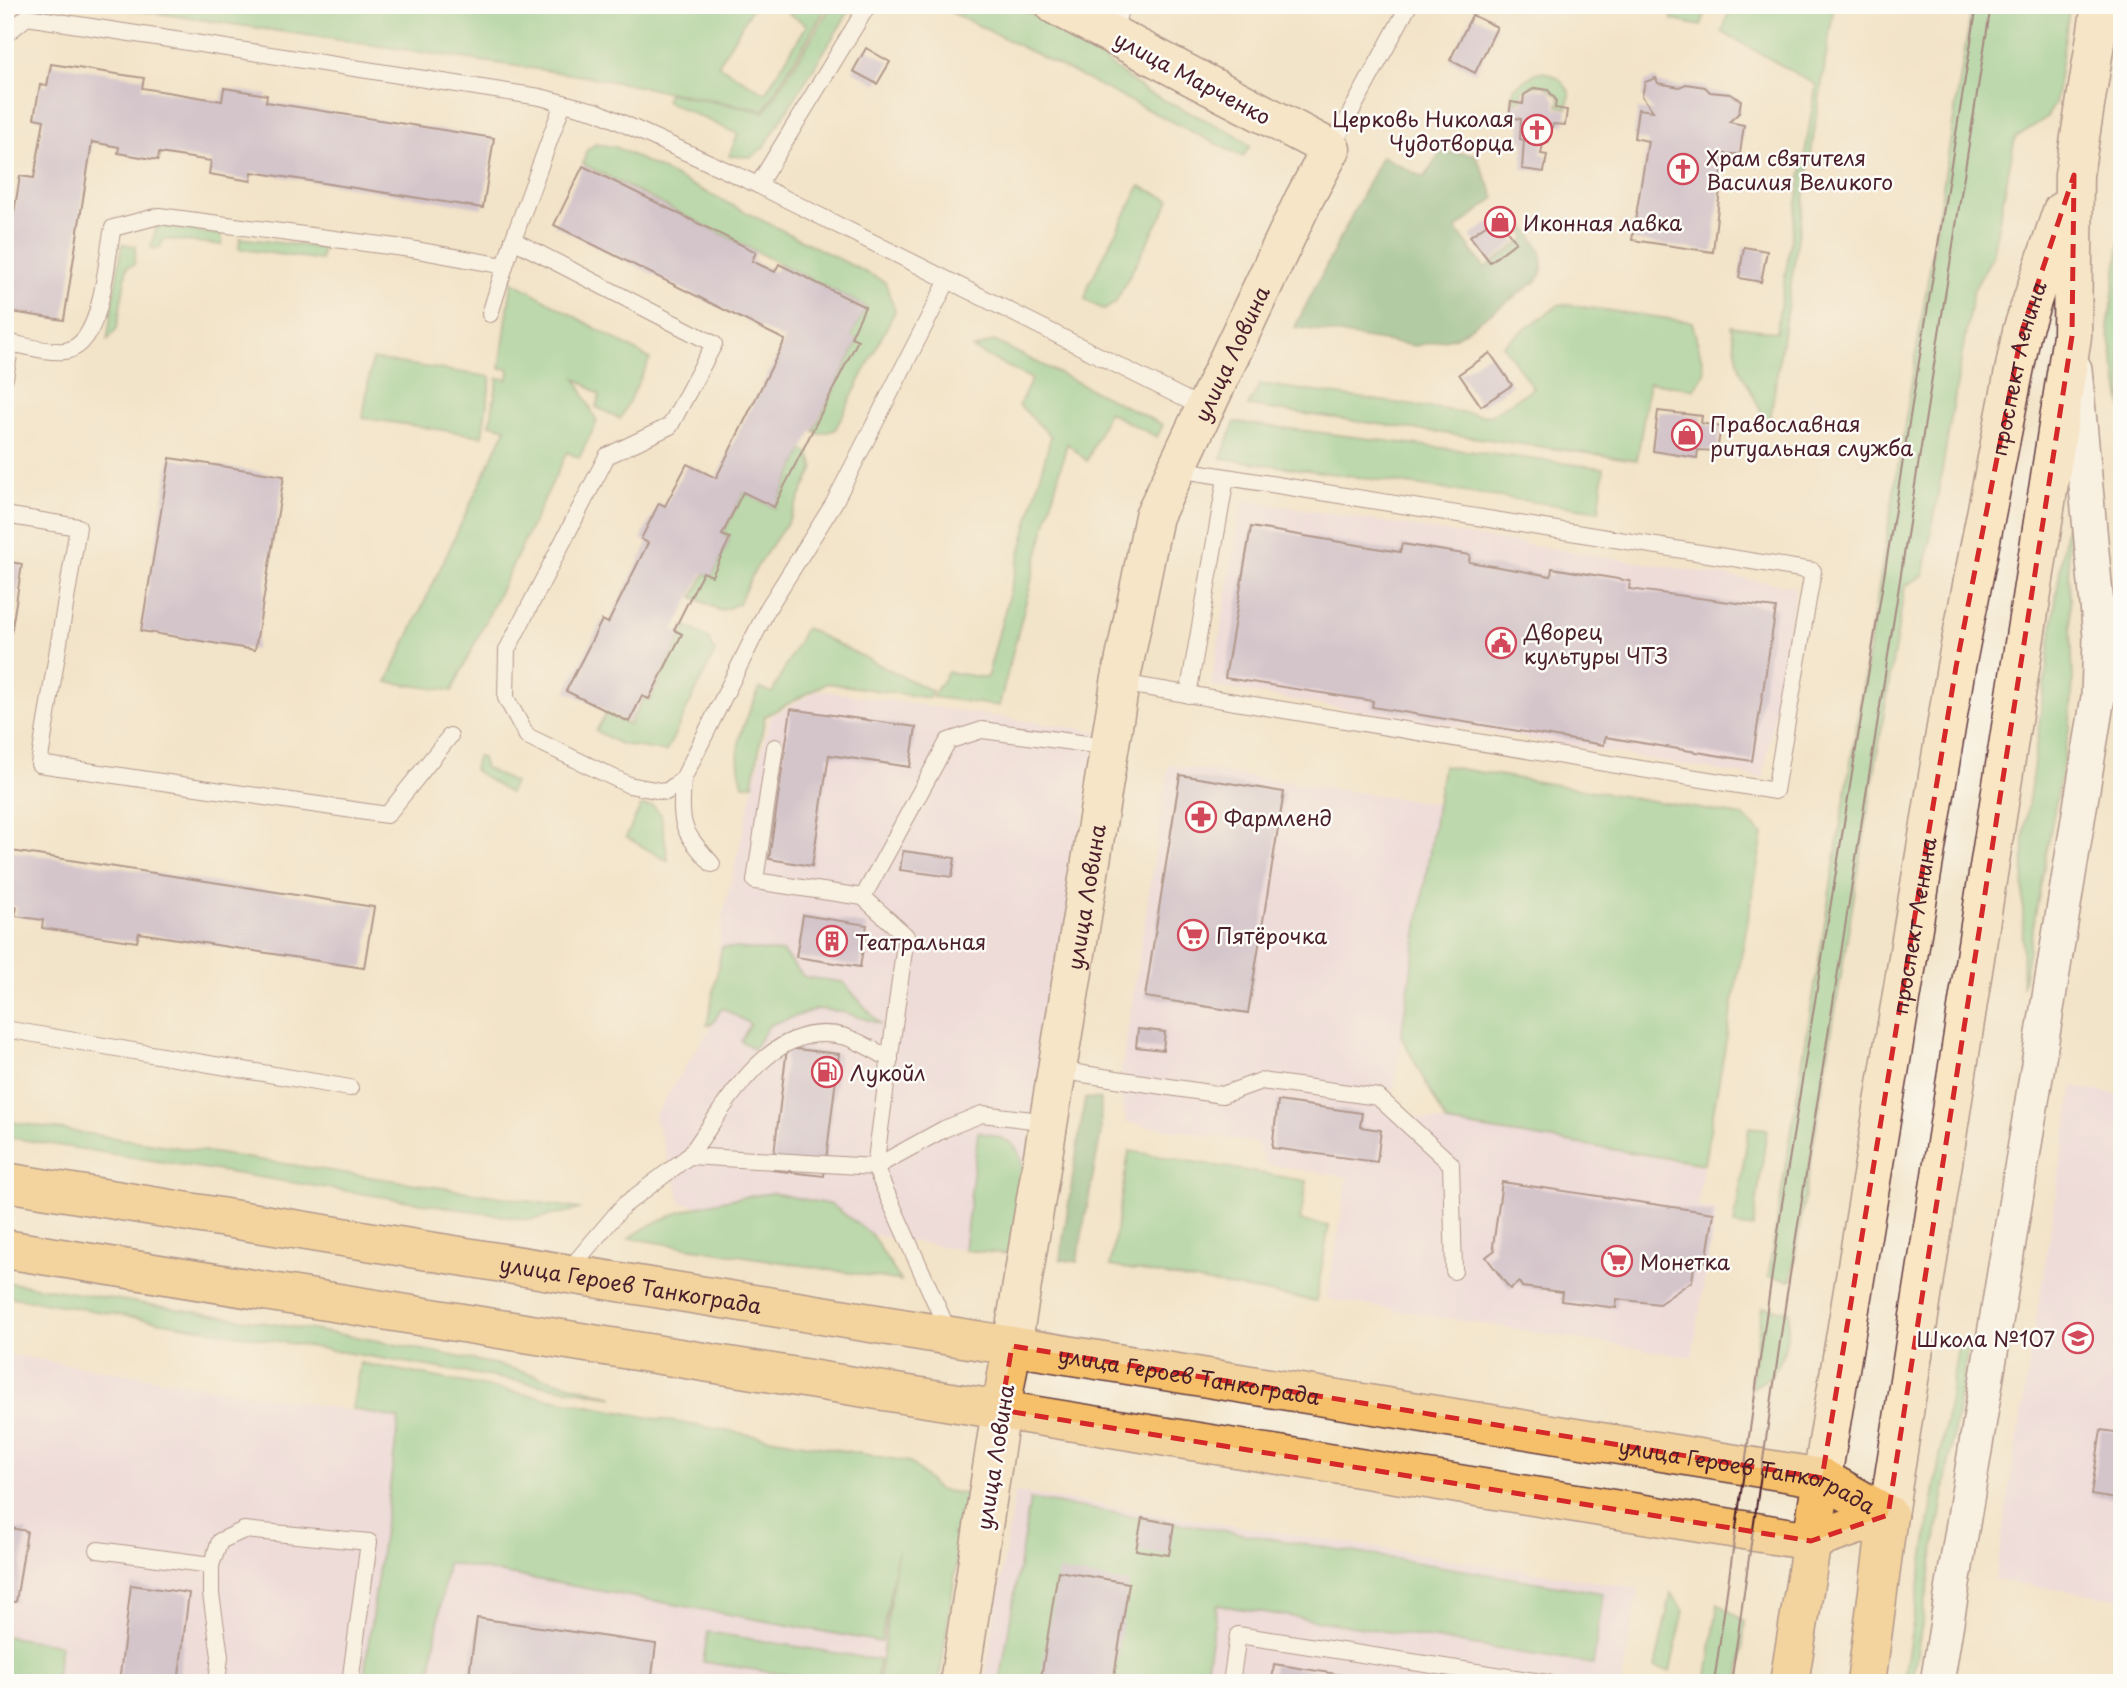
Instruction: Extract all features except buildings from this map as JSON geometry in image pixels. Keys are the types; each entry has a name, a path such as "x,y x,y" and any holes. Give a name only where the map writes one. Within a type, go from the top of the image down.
{"main road":[{"name":"улица Марченко","path":"1055,5 1117,20 1331,149"},
{"name":"проспект Ленина","path":"1866,1683 1888,1515 2072,336 2074,176 2101,5"},
{"name":"улица Ловина","path":"959,1683 1120,684 1154,516 1203,408 1331,149"},
{"name":"проспект Ленина","path":"1789,1683 1956,667 2022,331 2074,176"},
{"name":"улица Героев Танкограда","path":"5,1182 1822,1478 1888,1515"},
{"name":"улица Героев Танкограда","path":"5,1249 1811,1541 1888,1515"}],"street":[{"path":"1937,1683 2098,697 2111,639 2072,336"}],"lane":[{"path":"758,185 868,5"},
{"path":"1331,149 1409,5"},
{"path":"5,35 27,17 563,103 598,112 758,185 1203,408"},
{"path":"490,314 513,240 563,103"},
{"path":"5,378 8,343 65,351 82,344 94,327 113,228 159,216 411,249 505,266"},
{"path":"513,240 714,344 670,426 607,456 507,650 506,698 527,736 629,785 666,792 683,779"},
{"path":"712,864 686,834 681,808 683,779 768,608 834,503 947,282"},
{"path":"1120,684 1775,791 1813,571 1175,469"},
{"path":"1188,695 1226,478"},
{"path":"5,515 78,527 40,764 387,815 450,736"},
{"path":"863,897 948,741 982,730 1110,747"},
{"path":"775,747 755,881 863,897 906,936 875,1167 950,1336"},
{"path":"5,1029 350,1088"},
{"path":"566,1273 623,1206 690,1156 765,1056 788,1041 808,1034 846,1037 890,1059"},
{"path":"1057,1069 1222,1095 1262,1081 1378,1097 1451,1164 1454,1270"},
{"path":"690,1156 875,1167 944,1129 982,1114 1049,1122"},
{"path":"216,1683 220,1656 211,1594 211,1565 220,1541 244,1530 369,1542 350,1683"},
{"path":"98,1550 211,1565"},
{"path":"1231,1683 1238,1635 1548,1683"}],"highlighted area":[{"path":"2074,175 2072,336 1888,1515 1811,1541 1001,1410 1012,1346 1822,1478 1956,667 2022,331"}],"shaded area":[{"name":"Дворец культуры ЧТЗ","path":"1243,500 1796,587 1763,778 1211,686"},
{"path":"819,690 1098,732 1010,1254 964,1250 682,1203 654,1116 710,1029 723,916 770,717"},
{"path":"1169,765 1437,804 1390,1113 1703,1166 1698,1207 1716,1211 1692,1357 1327,1299 1348,1177 1266,1164 1256,1143 1126,1122 1119,1086"},
{"name":"Школа №107","path":"2073,1087 2122,1095 2122,1599 1995,1580"},
{"path":"5,1354 906,1502 878,1683 5,1683"},
{"path":"1015,1492 1638,1588 1622,1683 984,1683"}],"green space":[{"path":"102,5 754,5 718,65 765,93 807,25 776,5 828,5 764,110 590,77"},
{"path":"832,5 853,5 764,147 751,157 729,156 738,134 665,101 668,93 765,112"},
{"path":"937,5 1013,5 1066,32 1145,91 1235,134 1250,146 1243,157"},
{"path":"1673,5 1708,5 1701,26 1672,20"},
{"path":"1731,5 1834,5 1769,426 1740,370 1731,326 1776,332 1816,85 1722,32"},
{"path":"1972,5 2070,5 2055,104 2046,118 2015,138 1992,257 1973,291 1924,575 1905,586 1791,1280 1768,1277"},
{"path":"1537,72 1552,75 1564,84 1570,93 1567,108 1558,106 1560,97 1544,85 1534,85 1522,92 1521,101 1512,100 1514,88"},
{"path":"595,144 616,147 885,282 895,311 835,430 820,434 814,431 858,341 851,337 866,307 583,164 586,151"},
{"path":"1441,152 1475,154 1495,198 1456,229 1485,268 1526,238 1517,223 1521,220 1542,256 1543,264 1537,281 1456,337 1415,346 1295,327 1382,156 1424,178"},
{"path":"1140,186 1170,200 1115,303 1104,310 1085,300 1089,284"},
{"path":"157,225 222,235 222,245 164,239 159,249 151,248"},
{"path":"2122,228 2122,407 2108,328"},
{"path":"240,238 322,248 321,260 239,249"},
{"path":"122,244 136,246 134,265 127,267 117,328 107,341"},
{"path":"512,281 650,359 620,419 596,407 600,395 576,378 597,422 579,458 567,452 452,691 387,682 506,428 490,424 498,378 508,379 509,369 500,368"},
{"path":"1560,304 1692,322 1705,372 1694,389 1649,382 1637,460 1248,406 1260,384 1489,416 1533,388 1503,345"},
{"path":"994,341 1163,425 1157,437 1108,412 1087,461 1067,443 999,706 932,697 948,672 987,678 1051,436 1019,405 1032,379 973,349"},
{"path":"372,359 491,377 482,436 363,418"},
{"path":"1235,422 1604,468 1599,511 1221,458"},
{"path":"803,450 809,453 814,468 789,520 756,568 738,604 721,611 693,597 705,573 712,576 730,539 723,534 744,492 775,508"},
{"path":"2067,517 2073,680 2070,724 2022,988 2024,836"},
{"path":"687,626 709,639 715,652 666,752 620,744 596,731 606,713 629,725 644,698 650,701"},
{"path":"805,628 932,691 928,698 827,683 765,716 753,784 743,785 738,757 744,724 760,688 772,693"},
{"path":"477,756 482,758 485,768 514,783 509,793 474,770"},
{"path":"1443,766 1743,816 1763,835 1704,1164 1447,1123 1401,1036"},
{"path":"641,806 653,806 661,814 668,861 626,837"},
{"path":"722,947 782,952 804,977 843,982 880,1024 843,1012 818,1009 769,1025 754,1049 741,1041 750,1024 722,1008 712,1024 707,1025"},
{"path":"1085,1098 1101,1099 1101,1133 1077,1262 1060,1259"},
{"path":"5,1121 581,1209 529,1220 5,1137"},
{"path":"1749,1127 1767,1129 1753,1228 1734,1225"},
{"path":"978,1132 1007,1140 1019,1155 1022,1168 1021,1198 1010,1254 964,1250"},
{"path":"1129,1151 1307,1181 1300,1221 1329,1226 1316,1301 1110,1266"},
{"path":"773,1193 832,1205 871,1234 901,1281 629,1238 662,1219 698,1206"},
{"path":"5,1282 363,1338 499,1365 614,1397 5,1296"},
{"path":"1762,1307 1790,1311 1787,1336 1778,1366 1762,1382 1750,1389"},
{"path":"1959,1340 1969,1342 1912,1683 1903,1683"},
{"path":"360,1363 652,1418 910,1462 938,1490 967,1494 939,1683 878,1683 898,1549 881,1642 447,1563 429,1683 363,1683 399,1419 352,1409"},
{"path":"1030,1499 1603,1593 1593,1664 1217,1605 1204,1683 1000,1683"},
{"path":"1671,1593 1684,1611 1670,1671 1655,1668"},
{"path":"1718,1603 1745,1622 1739,1683 1706,1683"},
{"path":"708,1632 879,1660 876,1683 842,1683 703,1662"},
{"path":"5,1636 61,1645 55,1683 5,1683"}],"tram line":[{"path":"1714,1683 1782,1204 1977,5"},
{"path":"1731,1683 1786,1300 1991,5"}],"place":[{"name":"Церковь Николая Чудотворца","path":"1537,130"},
{"name":"Храм святителя Василия Великого","path":"1683,169"},
{"name":"Иконная лавка","path":"1500,222"},
{"name":"Православная ритуальная служба","path":"1687,435"},
{"name":"Дворец культуры ЧТЗ","path":"1501,643"},
{"name":"Фармленд","path":"1201,817"},
{"name":"Пятёрочка","path":"1193,935"},
{"name":"Театральная","path":"832,941"},
{"name":"Лукойл","path":"827,1072"},
{"name":"Монетка","path":"1617,1261"},
{"name":"Школа №107","path":"2078,1338"}]}
